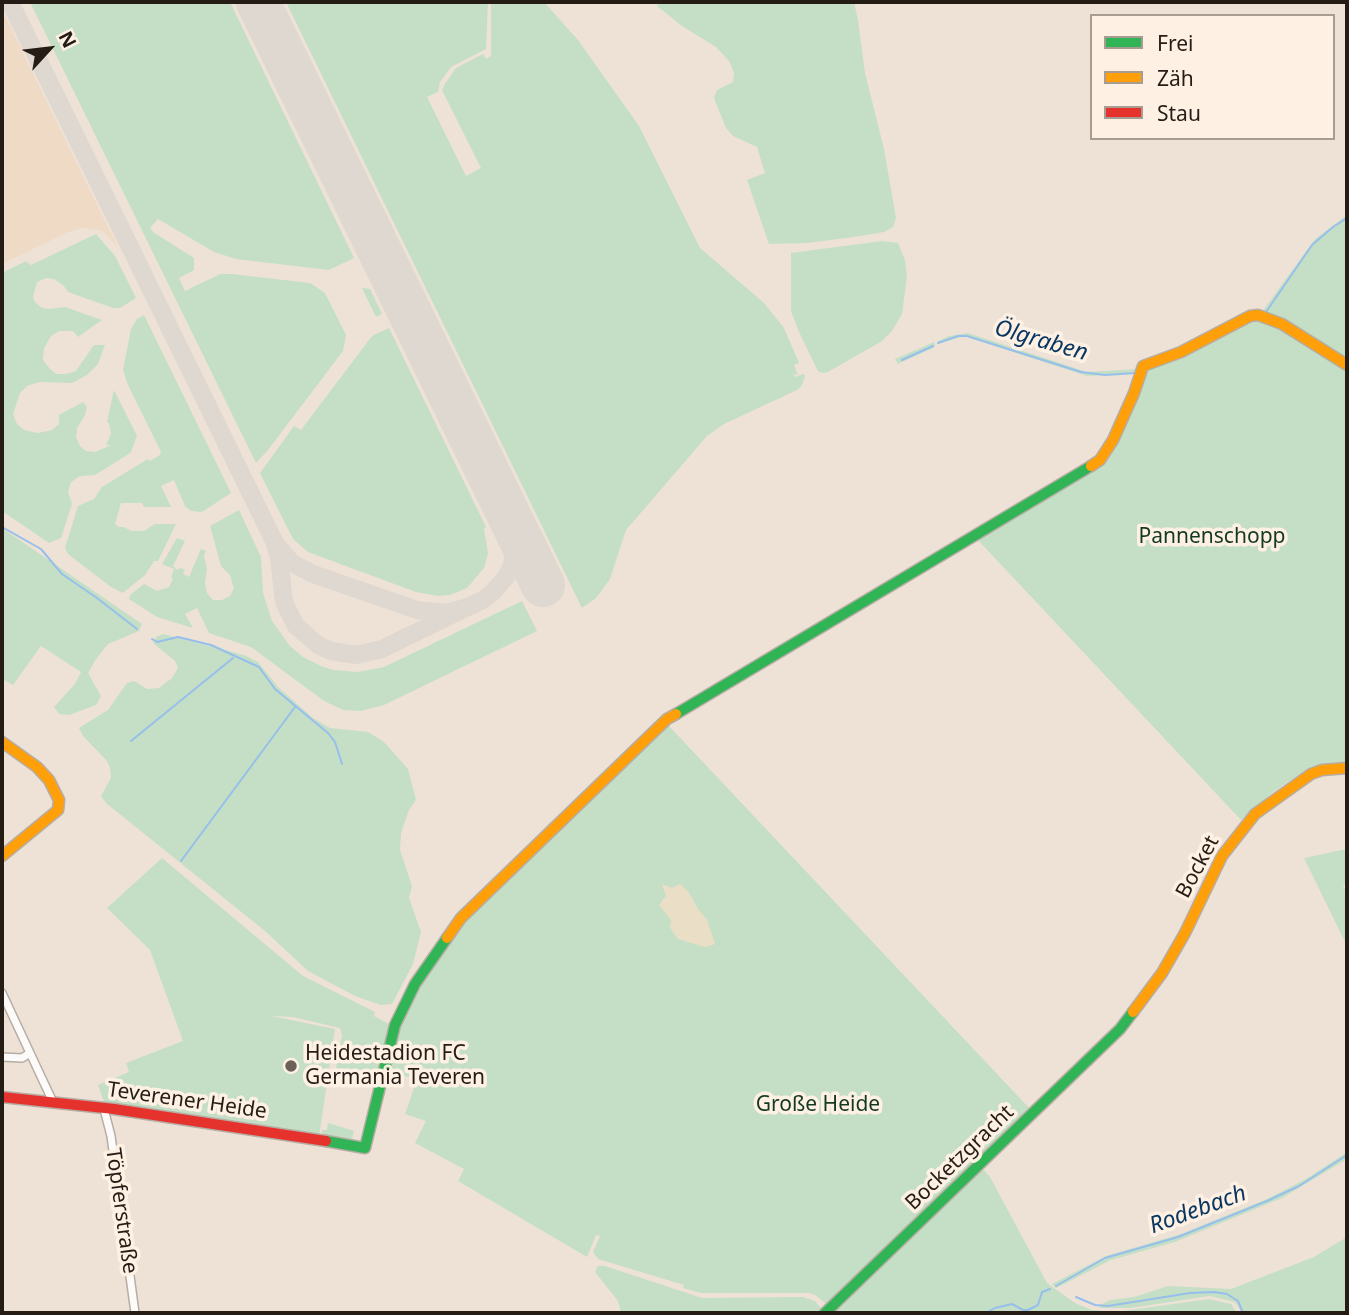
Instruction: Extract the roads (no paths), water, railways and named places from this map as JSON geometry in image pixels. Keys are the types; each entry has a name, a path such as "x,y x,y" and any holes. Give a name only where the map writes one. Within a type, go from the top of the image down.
{"street":[{"name":"Teverener Heide","path":"2,1097 299,1136 365,1148 395,1025 415,984 440,947 461,918 667,719 1100,460 1131,402 1143,366 1181,352 1250,316 1258,315 1282,324 1347,366"},
{"path":"2,742 37,767 49,780 60,800 58,810 3,852"},
{"name":"Bocket","path":"1120,1030 1162,973 1185,933 1222,856 1243,827 1299,780 1322,769 1347,768"},
{"path":"2,993 52,1100"},
{"name":"Bocketzgracht","path":"825,1313 1120,1030"},
{"path":"2,1057 22,1058 30,1053"},
{"name":"Töpferstraße","path":"104,1109 111,1136 135,1313"}],"waterway":[{"name":"Ölgraben","path":"1266,312 1312,245 1347,218"},
{"name":"Ölgraben","path":"938,343 958,336 967,336 1081,372 1105,375 1136,373"},
{"name":"Ölgraben","path":"902,360 933,346"},
{"path":"2,527 41,549 62,574 137,629"},
{"path":"152,639 157,642 178,637 211,645 259,667 275,689 328,733 335,742 342,764"},
{"path":"131,741 233,658"},
{"path":"181,861 295,707"},
{"name":"Rodebach","path":"1056,1286 1105,1258 1178,1237 1267,1201 1299,1186 1347,1155"},
{"name":"Rodebach","path":"986,1313 1012,1304 1028,1310 1038,1305 1042,1292 1050,1289"},
{"path":"1076,1297 1095,1305 1108,1306 1190,1293 1214,1292 1227,1294 1238,1301 1243,1313"},
{"name":"Rodebach","path":"957,1313 966,1313"}],"place":[{"name":"Heidestadion FC Germania Teveren","path":"291,1066"}],"park label":[{"name":"Pannenschopp","path":"1212,537"},
{"name":"Große Heide","path":"818,1105"}]}
